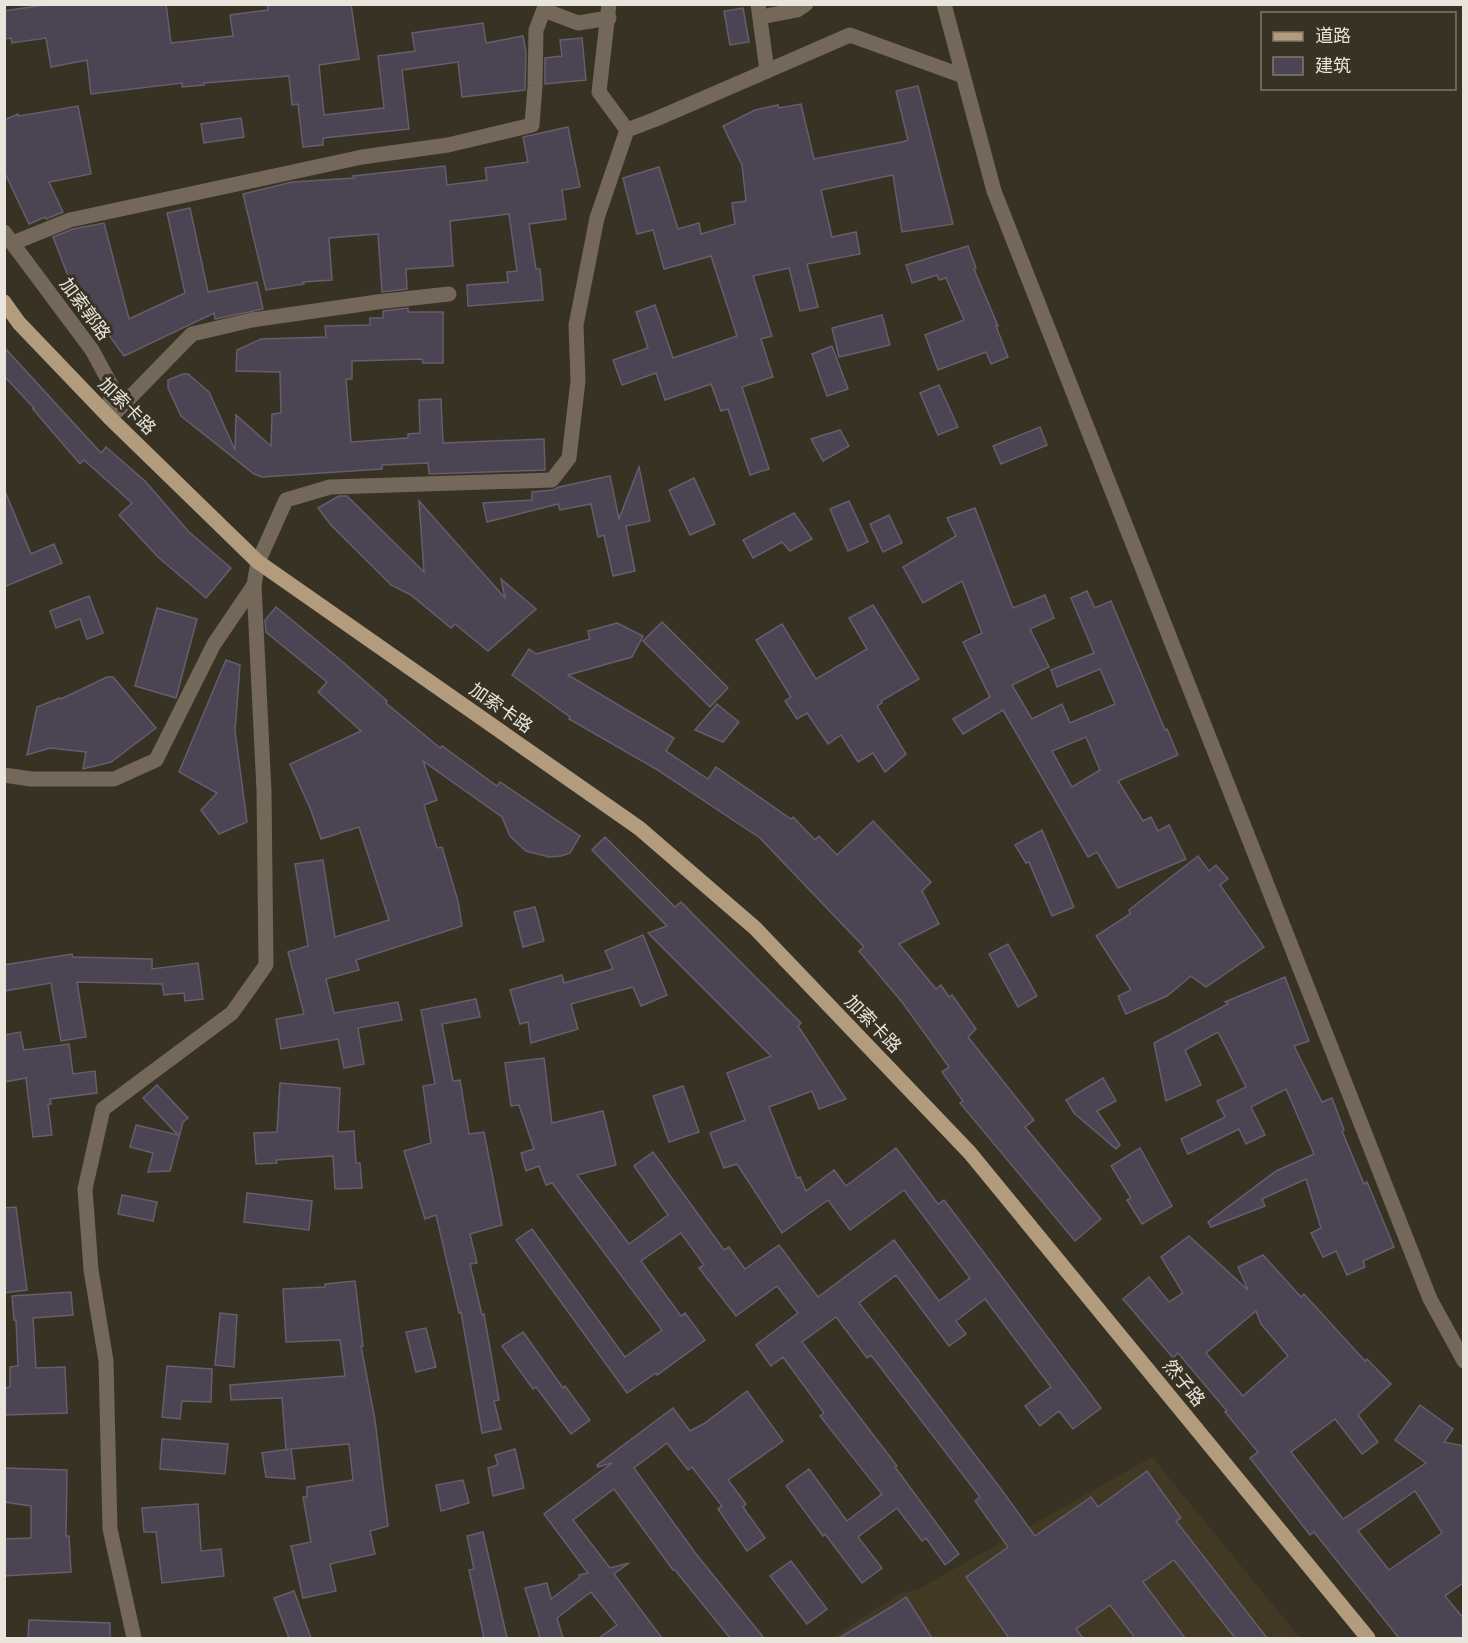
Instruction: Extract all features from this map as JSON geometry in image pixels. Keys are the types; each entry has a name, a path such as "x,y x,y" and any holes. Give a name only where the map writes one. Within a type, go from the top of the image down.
{"main road":[{"name":"加索卡路","path":"4,302 19,323 110,418 258,562 639,828 755,928 970,1153"},
{"name":"然子路","path":"970,1153 1368,1638"}],"street":[{"path":"767,71 759,11 797,10 806,4"},
{"path":"944,4 994,191 1430,1299 1464,1361"},
{"path":"9,238 70,220 362,157 448,145 532,126 536,30 545,7 578,23 609,11 599,92 627,130"},
{"path":"627,130 850,35 963,76"},
{"path":"134,1638 110,1529 106,1361 91,1270 85,1189 103,1108 232,1013 266,965 264,791 254,585 258,562 286,500 330,487 552,480 569,458 578,381 576,325 597,218 627,130"},
{"name":"加索郭路","path":"9,238 92,350 111,385 110,418"},
{"path":"110,418 192,334 252,320 449,294"},
{"path":"4,775 31,778 114,779 156,760 214,644 254,585"}],"shaded area":[{"path":"1152,1457 1300,1638 831,1638 900,1593 917,1590"}],"building":[{"path":"51,4 166,4 171,43 233,36 230,15 268,10 267,4 351,4 359,59 319,65 324,115 384,108 378,56 415,51 412,33 483,23 486,43 523,36 526,52 525,90 462,97 458,62 402,70 409,129 323,138 323,145 303,147 298,104 292,105 289,76 182,87 182,83 91,94 87,60 51,67 46,38 12,43 11,38 4,39 4,11"},
{"path":"743,8 749,42 730,45 724,11"},
{"path":"582,38 586,80 545,84 545,58 562,56 560,40"},
{"path":"918,86 953,224 902,232 893,175 821,190 832,237 856,232 860,254 807,264 818,307 800,311 789,268 753,276 772,336 761,339 773,377 742,387 769,469 750,475 728,409 721,411 711,384 665,400 656,373 622,385 613,360 648,348 636,312 655,305 673,358 737,336 711,256 664,269 653,230 637,234 623,178 659,167 678,229 699,223 701,234 735,224 732,203 746,201 742,165 723,126 755,110 778,105 779,108 801,104 814,159 902,142 908,140 896,91"},
{"path":"78,106 91,174 49,182 63,212 29,224 4,171 4,120 18,114 19,116"},
{"path":"241,118 244,137 204,143 201,124"},
{"path":"568,127 580,187 562,190 566,219 529,224 536,269 540,269 543,300 468,306 467,285 508,282 507,272 517,271 509,214 450,221 453,266 406,269 407,289 382,292 378,234 329,238 332,280 303,282 304,284 266,290 243,194 292,182 354,178 353,176 445,166 447,185 487,180 485,168 528,162 523,137"},
{"path":"190,208 208,292 257,282 263,309 215,319 214,313 124,356 70,281 53,237 73,229 104,223 129,319 185,293 167,213"},
{"path":"968,246 976,268 974,269 998,326 996,326 1008,357 991,364 986,352 938,370 925,335 964,320 946,278 939,280 937,275 912,283 906,265"},
{"path":"408,308 408,312 443,312 443,363 423,363 422,359 352,361 352,379 346,379 351,442 408,438 408,434 420,433 419,400 441,399 443,443 544,439 545,470 429,474 428,463 382,465 382,469 262,477 254,474 181,416 168,388 168,380 188,374 209,392 235,450 236,415 271,446 272,414 281,413 280,372 236,371 237,350 261,339 326,337 325,326 370,325 370,318 383,318 383,311"},
{"path":"882,315 890,345 839,357 832,328"},
{"path":"832,346 848,389 827,396 812,354"},
{"path":"4,347 101,453 106,447 145,481 189,532 231,568 206,598 158,557 119,515 132,503 84,460 80,464 4,376"},
{"path":"939,385 958,427 938,435 920,393"},
{"path":"1040,427 1047,445 1001,464 993,446"},
{"path":"840,430 849,446 823,461 811,439"},
{"path":"639,467 650,521 626,526 635,571 613,576 604,535 598,537 591,504 560,510 558,504 487,522 483,503 532,500 532,492 553,490 610,476 619,519"},
{"path":"694,478 715,524 690,535 669,490"},
{"path":"4,489 31,554 54,544 62,563 4,587"},
{"path":"339,496 347,496 424,572 419,501 505,598 501,579 536,609 488,651 455,624 451,628 411,595 391,585 331,525 318,508"},
{"path":"849,501 868,542 848,551 830,509"},
{"path":"975,508 1013,608 1045,595 1054,618 1030,629 1049,667 1012,685 1032,719 1062,704 1070,723 1115,704 1100,669 1057,687 1051,670 1094,653 1071,598 1087,591 1095,608 1111,601 1165,730 1167,729 1178,755 1118,781 1143,821 1151,817 1158,831 1169,825 1186,859 1118,888 1097,852 1088,857 1003,710 963,734 953,719 990,697 963,642 982,633 962,581 923,603 903,567 956,536 947,518","holes":["1086,737 1100,770 1072,787 1052,751"]},
{"path":"794,513 812,539 790,551 782,542 753,558 743,540"},
{"path":"889,515 902,543 883,552 870,524"},
{"path":"89,596 103,633 87,639 80,619 56,628 50,611"},
{"path":"873,605 919,679 881,701 882,703 877,706 906,754 885,772 873,753 858,762 841,735 828,744 807,713 797,719 785,701 791,697 756,640 782,624 816,679 867,649 849,618"},
{"path":"276,607 344,663 387,701 386,703 440,748 442,746 497,786 500,782 580,836 570,853 561,856 549,857 526,851 510,836 502,817 423,761 437,800 424,805 437,848 442,847 458,901 462,926 356,960 359,970 326,979 334,1013 398,1002 402,1020 358,1028 364,1064 344,1068 338,1039 281,1049 276,1019 304,1014 288,952 308,946 295,864 323,860 335,937 389,920 359,827 321,839 290,764 361,731 318,692 327,682 266,632 265,620"},
{"path":"157,608 197,619 176,698 135,686"},
{"path":"662,622 728,688 710,707 643,641"},
{"path":"617,623 643,636 632,657 568,675 674,738 666,751 708,779 716,767 791,819 793,817 815,840 819,836 837,855 873,821 931,882 922,891 939,924 899,944 936,989 941,985 949,997 952,995 976,1029 968,1037 1034,1120 1025,1127 1101,1219 1075,1241 960,1103 963,1101 942,1072 949,1067 902,1002 859,951 864,947 760,838 656,769 569,719 570,717 512,675 529,649 536,654 590,639 588,631"},
{"path":"226,660 240,665 235,731 247,822 219,834 201,810 217,793 179,772"},
{"path":"107,677 113,677 156,728 111,762 83,769 86,752 50,748 27,755 37,707 61,699"},
{"path":"717,704 739,722 723,742 695,730"},
{"path":"1042,830 1074,907 1052,916 1029,862 1026,863 1015,845"},
{"path":"605,837 675,907 681,902 801,1023 798,1026 846,1099 819,1109 812,1091 769,1107 797,1178 800,1177 806,1191 834,1170 846,1186 896,1148 938,1204 944,1200 1101,1408 1073,1429 1059,1411 1040,1426 1025,1406 1051,1387 985,1299 956,1321 966,1334 949,1346 896,1275 859,1303 1035,1536 1091,1497 1098,1507 1147,1471 1181,1518 1176,1521 1267,1638 1235,1638 1174,1560 1143,1582 1185,1638 1135,1638 1110,1605 1076,1629 1083,1638 1009,1638 966,1577 1008,1547 975,1501 980,1497 871,1355 867,1358 836,1317 802,1342 897,1466 895,1467 959,1554 945,1565 926,1538 922,1541 897,1508 858,1537 882,1568 862,1583 786,1486 809,1469 847,1521 882,1494 820,1416 824,1413 783,1357 771,1366 756,1345 798,1313 777,1286 736,1316 699,1268 704,1265 681,1233 641,1261 681,1316 685,1313 705,1340 657,1375 656,1373 627,1393 516,1240 532,1229 625,1357 662,1330 552,1183 546,1185 539,1166 526,1171 521,1153 534,1149 519,1105 511,1106 505,1063 544,1058 552,1123 603,1111 616,1165 577,1175 629,1244 668,1215 634,1166 653,1152 724,1250 729,1247 745,1269 779,1245 818,1297 894,1240 939,1301 970,1278 904,1190 850,1230 828,1200 782,1233 737,1164 724,1168 710,1133 745,1120 727,1073 771,1056 648,933 667,926 592,850"},
{"path":"1198,856 1209,871 1216,865 1228,879 1220,885 1264,947 1206,987 1191,976 1167,996 1126,1014 1118,996 1131,990 1096,936 1130,914 1129,910"},
{"path":"535,907 544,941 523,947 514,912"},
{"path":"643,935 667,995 641,1006 633,987 571,1004 578,1029 531,1043 528,1022 520,1024 510,990 562,975 564,983 613,969 605,951"},
{"path":"1008,944 1037,996 1018,1007 989,954"},
{"path":"72,954 73,957 152,959 152,969 198,963 203,999 185,1001 184,993 164,995 162,984 77,982 86,1037 61,1041 51,983 4,991 4,965"},
{"path":"1285,977 1309,1041 1294,1046 1322,1102 1332,1098 1344,1130 1342,1131 1364,1184 1367,1182 1394,1247 1363,1261 1365,1267 1347,1275 1336,1251 1323,1257 1311,1233 1321,1228 1306,1179 1262,1199 1265,1206 1211,1227 1208,1222 1276,1171 1314,1154 1286,1089 1251,1107 1265,1135 1246,1144 1239,1129 1188,1154 1181,1139 1225,1117 1217,1101 1246,1087 1218,1032 1185,1050 1201,1085 1166,1101 1154,1043 1228,1004 1225,1002"},
{"path":"476,999 480,1017 442,1024 453,1081 460,1080 469,1134 484,1132 502,1225 470,1234 477,1263 470,1264 482,1315 484,1314 499,1400 494,1401 501,1429 482,1433 461,1312 459,1313 436,1215 425,1219 404,1151 431,1143 423,1086 435,1084 421,1010"},
{"path":"20,1032 24,1050 69,1044 73,1074 95,1071 97,1093 50,1099 51,1104 48,1104 52,1135 33,1137 26,1078 4,1082 4,1035"},
{"path":"1103,1078 1116,1101 1097,1111 1120,1145 1116,1149 1074,1113 1066,1100"},
{"path":"280,1083 340,1088 338,1132 354,1131 356,1163 360,1163 362,1188 335,1189 333,1156 276,1160 277,1163 256,1164 254,1133 277,1132"},
{"path":"157,1085 188,1118 183,1122 170,1171 148,1172 153,1153 130,1147 136,1125 178,1135 143,1098"},
{"path":"683,1086 699,1132 669,1142 653,1096"},
{"path":"1140,1148 1172,1206 1142,1224 1127,1200 1131,1198 1111,1166"},
{"path":"247,1193 312,1201 309,1230 244,1222"},
{"path":"122,1195 157,1202 153,1221 118,1214"},
{"path":"16,1207 27,1290 4,1293 4,1208"},
{"path":"1189,1236 1248,1290 1238,1267 1263,1255 1301,1297 1304,1294 1365,1361 1367,1359 1391,1384 1358,1415 1378,1442 1362,1454 1335,1419 1291,1452 1343,1519 1426,1463 1395,1440 1420,1405 1453,1429 1444,1442 1464,1446 1464,1582 1445,1596 1464,1619 1464,1638 1399,1638 1314,1532 1310,1535 1250,1458 1258,1452 1225,1412 1227,1411 1178,1353 1173,1358 1123,1299 1149,1277 1169,1302 1183,1293 1161,1257","holes":["1256,1311 1261,1324 1288,1356 1243,1396 1206,1353","1415,1491 1442,1533 1389,1570 1358,1531"]},
{"path":"355,1281 363,1346 361,1346 375,1420 388,1526 370,1531 375,1554 330,1564 336,1591 303,1598 291,1546 311,1542 303,1497 307,1497 307,1487 353,1480 349,1444 291,1449 295,1479 266,1477 262,1453 286,1449 282,1398 231,1400 230,1385 345,1376 340,1340 286,1342 283,1289 325,1287 325,1284"},
{"path":"71,1292 73,1315 33,1318 36,1368 65,1367 67,1413 4,1415 4,1388 10,1387 10,1367 18,1366 16,1320 14,1320 12,1296"},
{"path":"220,1313 237,1315 234,1367 215,1365"},
{"path":"426,1328 436,1367 416,1372 406,1332"},
{"path":"523,1332 563,1388 565,1386 590,1420 571,1434 536,1387 533,1389 502,1346"},
{"path":"167,1366 212,1369 211,1402 182,1401 180,1419 162,1417"},
{"path":"747,1391 783,1441 728,1480 746,1504 743,1507 765,1538 747,1551 718,1509 722,1506 692,1467 688,1470 667,1443 634,1468 696,1554 764,1638 730,1638 673,1570 614,1489 573,1520 610,1568 629,1563 614,1574 662,1638 599,1638 617,1625 591,1592 557,1618 563,1638 540,1638 525,1588 547,1583 551,1599 580,1577 579,1575 588,1573 544,1514 612,1463 598,1467 597,1465 673,1408 690,1431 705,1423"},
{"path":"162,1439 228,1444 225,1474 160,1469"},
{"path":"515,1449 524,1488 493,1496 488,1468 498,1465 495,1455"},
{"path":"4,1468 67,1470 66,1536 69,1536 71,1572 4,1576 4,1539 31,1538 31,1506 4,1502"},
{"path":"463,1480 469,1503 441,1511 436,1485"},
{"path":"198,1504 201,1551 221,1549 224,1576 162,1583 156,1532 144,1532 142,1508"},
{"path":"483,1532 507,1638 484,1638 469,1570 474,1569 467,1536"},
{"path":"791,1561 827,1609 807,1624 770,1576"},
{"path":"294,1591 311,1638 289,1638 274,1598"},
{"path":"906,1597 932,1638 839,1638 891,1607"},
{"path":"29,1620 110,1623 110,1638 28,1638"}]}
